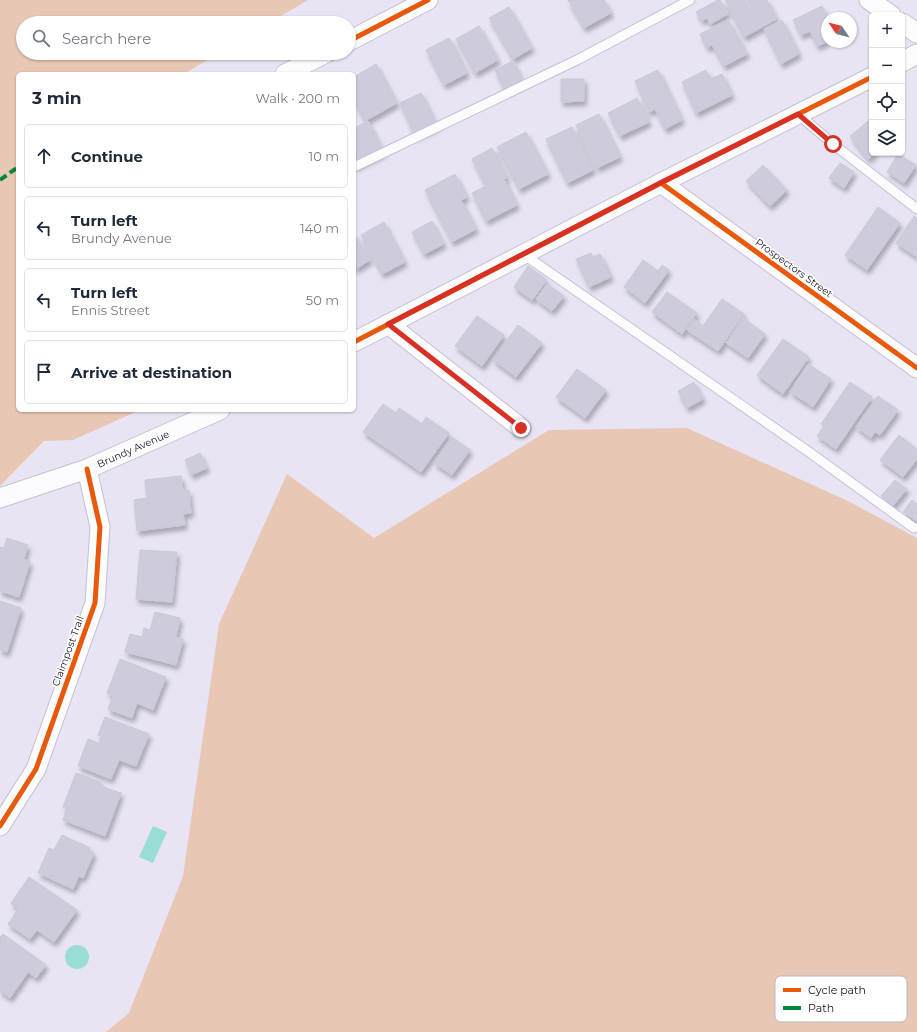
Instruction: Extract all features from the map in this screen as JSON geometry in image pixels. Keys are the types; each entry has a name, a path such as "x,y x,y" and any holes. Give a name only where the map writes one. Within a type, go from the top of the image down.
{"street":[{"path":"356,37 428,0"},
{"path":"869,0 887,12"},
{"path":"905,25 917,33"},
{"path":"905,60 917,54"},
{"path":"289,72 312,60"},
{"path":"356,341 660,183 869,78"},
{"name":"Prospectors Street","path":"660,183 917,368"},
{"path":"388,324 521,428"},
{"name":"Brundy Avenue","path":"0,498 87,470 216,412"},
{"name":"Claimpost Trail","path":"0,826 36,769 95,603 100,527 87,470"}],"lane":[{"path":"356,166 577,60 690,0"},
{"path":"798,114 833,144 917,209"},
{"path":"523,254 809,452 914,528"}],"shaded area":[{"path":"0,0 308,0 281,16 16,16 16,60 207,60 187,72 16,72 16,412 136,412 73,440 44,441 0,486"},
{"path":"687,428 848,501 917,538 917,1032 106,1032 129,1013 183,876 219,624 287,474 374,538 549,430"},
{"path":"153,826 167,832 153,863 139,857"},
{"path":"77,945 86,948 89,957 86,966 77,969 68,966 65,957 68,948"}],"building":[{"path":"568,0 604,0 611,13 584,28"},
{"path":"720,0 728,14 710,24 707,18 702,21 696,12"},
{"path":"725,0 745,0 746,2 749,0 767,0 777,19 744,37"},
{"path":"822,6 825,12 821,12 821,44 817,46 810,31 801,35 793,20"},
{"path":"509,7 532,48 513,59 489,18"},
{"path":"728,20 747,54 724,66 712,45 707,48 700,34"},
{"path":"782,20 799,54 781,64 764,29"},
{"path":"479,26 498,60 475,73 456,39"},
{"path":"449,38 467,73 444,85 426,50"},
{"path":"513,61 523,82 505,91 495,70"},
{"path":"376,64 397,103 365,121 356,105 356,76"},
{"path":"658,70 682,120 665,129 655,109 649,112 635,81"},
{"path":"706,70 710,79 722,74 732,95 696,113 682,82"},
{"path":"561,79 584,79 584,101 561,102"},
{"path":"421,93 437,126 415,136 400,103"},
{"path":"637,98 649,122 620,136 608,113"},
{"path":"599,114 620,157 597,168 576,125"},
{"path":"869,120 869,156 872,156 868,159 850,136"},
{"path":"368,121 384,152 356,166 356,146 356,127"},
{"path":"572,127 593,170 567,183 546,139"},
{"path":"526,132 548,174 519,189 497,147"},
{"path":"492,148 507,178 504,179 517,205 486,221 472,193 486,186 472,159"},
{"path":"897,156 901,156 916,165 904,183 887,172"},
{"path":"840,163 854,172 844,188 829,178"},
{"path":"763,165 787,190 770,206 746,181"},
{"path":"455,174 467,197 461,200 476,229 452,242 425,190"},
{"path":"878,207 900,223 867,270 845,255"},
{"path":"914,216 917,218 917,257 896,243"},
{"path":"432,221 444,244 424,254 412,232"},
{"path":"384,222 405,262 382,274 361,235"},
{"path":"356,237 370,260 356,269"},
{"path":"591,253 593,257 600,254 611,277 589,287 576,259"},
{"path":"643,260 658,271 662,265 669,270 645,303 624,287"},
{"path":"528,266 547,280 532,300 514,287"},
{"path":"547,284 564,296 552,311 536,299"},
{"path":"667,292 697,313 682,334 652,312"},
{"path":"722,299 744,314 718,351 687,330 694,319 703,326"},
{"path":"477,316 504,335 482,366 455,346"},
{"path":"743,318 765,334 748,358 726,343"},
{"path":"518,325 542,343 516,377 493,360"},
{"path":"783,339 809,357 783,394 757,375"},
{"path":"808,364 831,379 813,407 790,392"},
{"path":"577,369 606,390 585,418 556,397"},
{"path":"694,382 703,399 687,408 678,391"},
{"path":"850,382 872,397 836,449 817,436 824,426 821,424"},
{"path":"878,396 898,410 880,435 875,432 871,438 856,427"},
{"path":"383,404 396,413 399,408 422,424 426,417 449,433 421,472 363,432"},
{"path":"899,435 917,449 917,459 903,477 880,460"},
{"path":"452,437 470,450 452,475 434,463"},
{"path":"200,453 207,468 191,475 185,460"},
{"path":"181,476 183,491 189,490 191,513 183,514 185,525 137,531 134,500 147,498 145,480"},
{"path":"895,480 907,489 893,506 881,496"},
{"path":"912,500 917,504 917,521 903,512"},
{"path":"7,538 28,545 24,559 30,562 19,597 0,591 0,547 4,548"},
{"path":"140,550 177,552 172,602 136,599"},
{"path":"0,601 21,608 7,652 0,650"},
{"path":"155,612 180,618 176,637 183,639 176,665 125,652 130,634 142,637 144,628 150,630"},
{"path":"120,659 166,677 153,710 137,703 132,718 108,709 113,696 107,693"},
{"path":"105,717 149,734 136,766 119,760 111,779 78,766 88,739 99,743 102,736 98,735"},
{"path":"76,773 101,782 100,786 121,793 105,836 63,820 67,808 63,807"},
{"path":"62,835 90,848 89,851 94,853 83,878 79,876 73,889 38,873 49,848 54,850"},
{"path":"29,877 77,910 54,942 37,930 30,939 8,924 18,909 11,903"},
{"path":"3,934 46,965 36,978 28,972 10,998 0,991 0,937"}],"marked path":[{"path":"0,180 16,168"}],"cycle path":[{"path":"356,37 428,0"},
{"path":"356,341 661,183 869,79"},
{"path":"661,183 917,368"},
{"path":"0,826 36,769 95,603 100,527 87,469"}],"route":[{"path":"521,428 388,324 660,183 798,114 833,144"}]}
